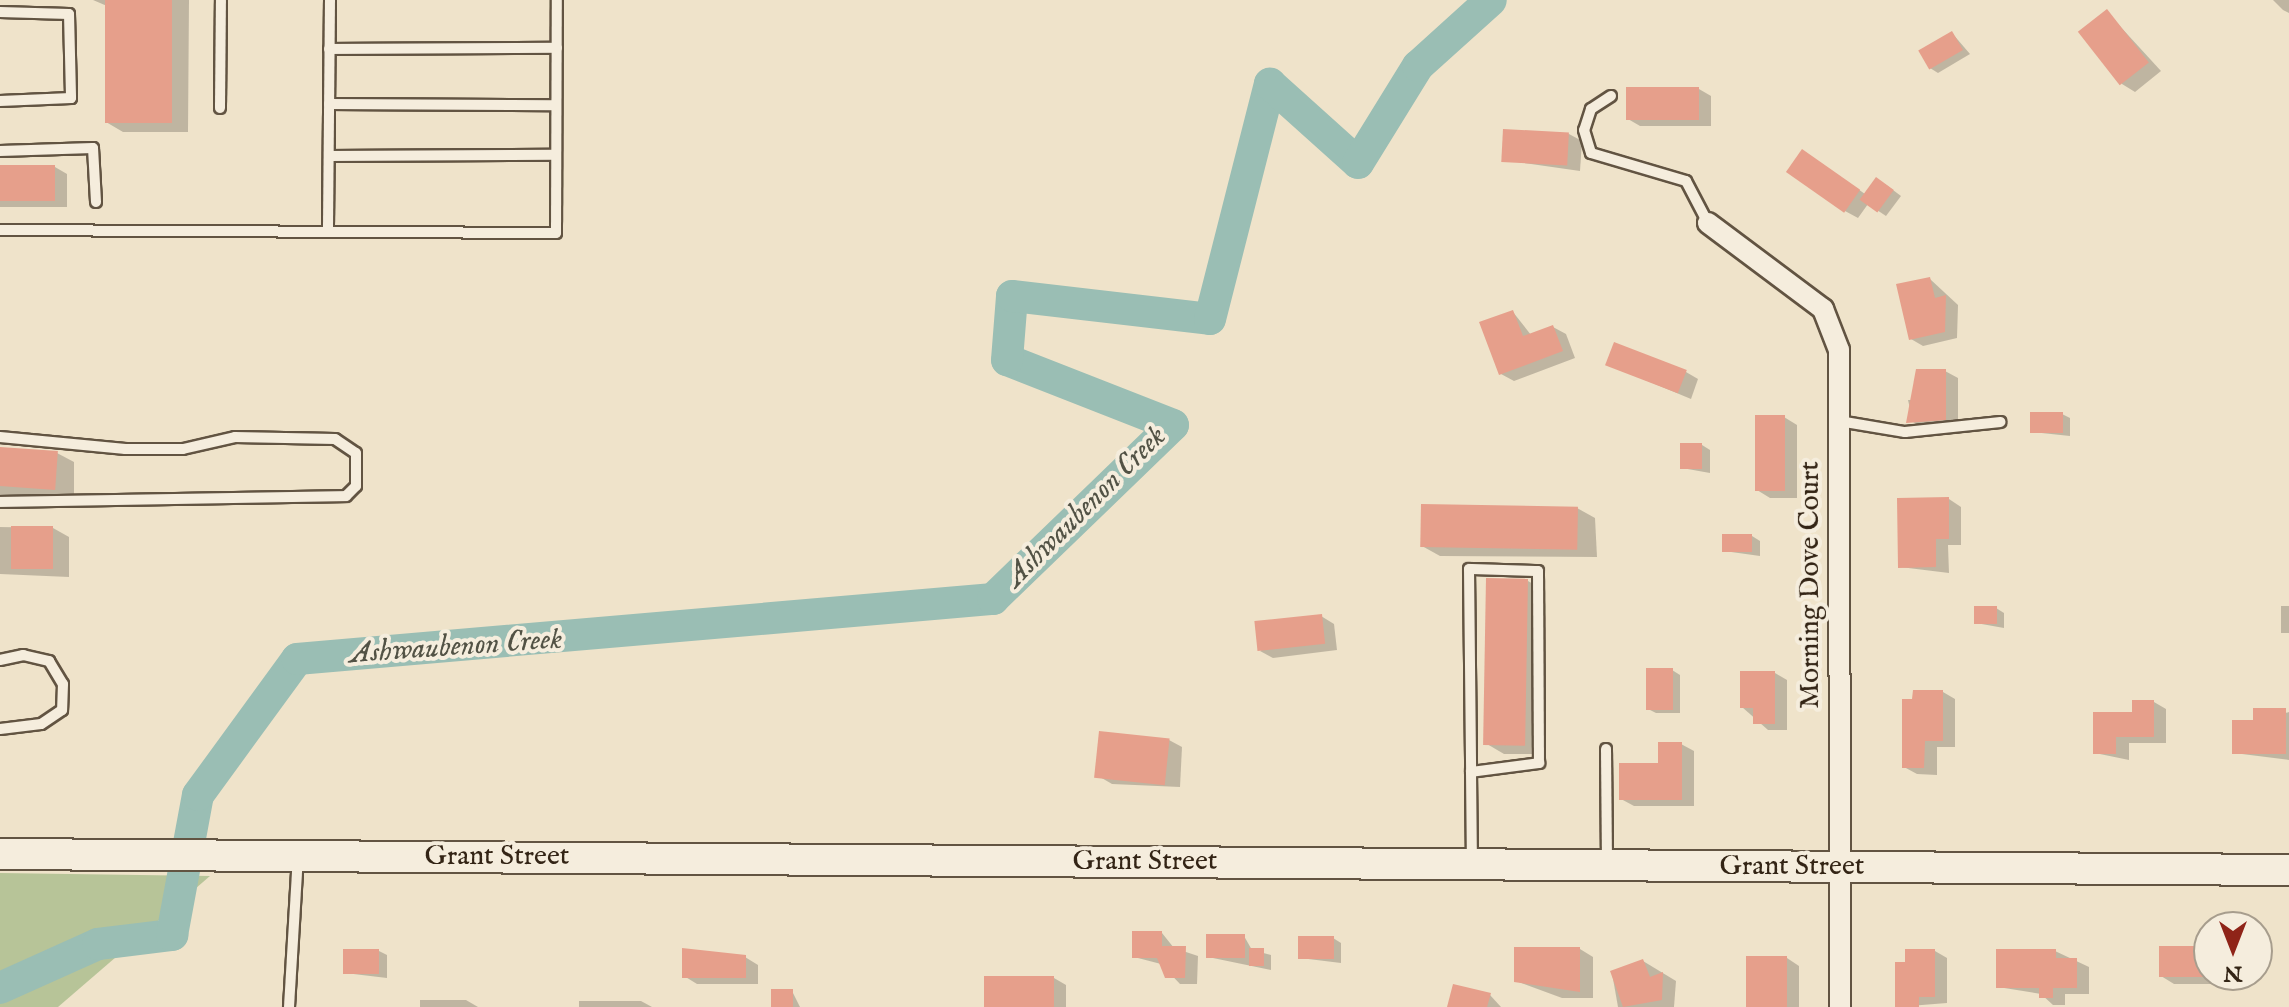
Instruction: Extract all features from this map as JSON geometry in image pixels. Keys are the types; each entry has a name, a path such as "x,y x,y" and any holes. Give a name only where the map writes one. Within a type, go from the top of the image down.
{"street":[{"name":"Morning Dove Court","path":"1708,223 1823,309 1839,350 1840,1007"},
{"name":"Grant Street","path":"0,854 2289,870"}],"lane":[{"path":"220,108 221,0"},
{"path":"328,228 330,0"},
{"path":"0,230 328,228 556,233 557,0"},
{"path":"0,12 69,14 71,98 0,101"},
{"path":"329,49 557,48"},
{"path":"1611,96 1591,109 1584,130 1591,153 1686,181 1708,223"},
{"path":"329,104 556,105"},
{"path":"0,151 93,148 96,202"},
{"path":"329,156 556,155"},
{"path":"1839,421 1905,432 2000,422"},
{"path":"0,437 125,449 183,449 235,437 335,439 356,453 356,486 346,496 0,502"},
{"path":"1471,772 1539,763 1538,571 1469,569 1471,772 1472,865"},
{"path":"0,660 23,655 49,661 63,684 62,710 41,724 0,729"},
{"path":"1606,749 1607,865"},
{"path":"289,1007 298,856"}],"green space":[{"path":"0,873 210,876 58,1007 0,1007"}],"building":[{"path":"105,0 172,0 172,123 105,123"},
{"path":"2107,9 2149,63 2120,85 2078,32"},
{"path":"1952,31 1963,50 1929,70 1918,50"},
{"path":"1626,87 1699,87 1699,120 1626,120"},
{"path":"1503,129 1569,132 1567,165 1501,162"},
{"path":"1802,149 1860,190 1844,213 1786,172"},
{"path":"0,165 55,165 55,201 0,201"},
{"path":"1876,177 1894,190 1877,213 1860,200"},
{"path":"1930,277 1935,298 1946,295 1945,332 1909,340 1896,284"},
{"path":"1513,310 1523,336 1553,325 1563,351 1499,375 1479,322"},
{"path":"1614,342 1687,370 1678,393 1605,365"},
{"path":"1916,369 1946,369 1946,420 1906,423"},
{"path":"2030,412 2063,412 2063,433 2030,433"},
{"path":"1755,415 1785,415 1785,491 1755,491"},
{"path":"1680,443 1702,443 1702,469 1680,469"},
{"path":"0,447 58,451 55,490 0,486"},
{"path":"1949,497 1949,539 1936,539 1936,567 1898,568 1897,498"},
{"path":"1421,504 1578,507 1577,550 1420,547"},
{"path":"11,526 53,526 53,569 11,569"},
{"path":"1722,534 1752,534 1752,552 1722,552"},
{"path":"1486,578 1528,579 1525,746 1483,745"},
{"path":"1974,606 1997,606 1997,624 1974,624"},
{"path":"1322,614 1325,644 1258,651 1254,621"},
{"path":"1646,668 1673,668 1673,710 1646,710"},
{"path":"1740,671 1775,671 1775,724 1753,724 1753,708 1740,708"},
{"path":"1913,690 1943,690 1943,741 1925,741 1924,768 1902,768 1902,699 1912,699"},
{"path":"2132,700 2154,700 2154,737 2116,737 2116,754 2093,754 2093,712 2132,712"},
{"path":"2253,708 2286,708 2286,754 2232,754 2232,720 2253,720"},
{"path":"1099,731 1170,738 1165,785 1094,778"},
{"path":"1658,742 1682,742 1682,800 1619,800 1619,763 1658,763"},
{"path":"1132,931 1162,931 1162,946 1186,946 1185,978 1165,978 1157,958 1132,958"},
{"path":"1206,934 1245,934 1245,958 1206,958"},
{"path":"1298,936 1334,936 1334,959 1298,959"},
{"path":"2159,946 2193,946 2193,977 2159,977"},
{"path":"1514,947 1580,947 1580,992 1514,982"},
{"path":"682,948 746,955 746,978 682,978"},
{"path":"1249,948 1264,948 1264,966 1249,966"},
{"path":"343,949 379,949 379,974 343,974"},
{"path":"1905,949 1935,949 1935,997 1919,997 1919,1007 1895,1007 1895,962 1905,962"},
{"path":"1996,949 2056,949 2056,958 2077,958 2077,988 2053,988 2053,998 2039,998 2039,988 1996,988"},
{"path":"1746,956 1787,956 1787,1007 1746,1007"},
{"path":"1643,959 1650,977 1663,972 1662,1000 1623,1007 1610,971"},
{"path":"984,976 1054,976 1054,1007 984,1007"},
{"path":"1453,984 1491,993 1487,1007 1447,1007"},
{"path":"771,989 793,989 793,1007 771,1007"}],"waterway":[{"name":"Ashwaubenon Creek","path":"0,988 98,944 172,935 198,795 297,659 993,599 1173,425 1007,360 1012,296 1210,319 1270,84 1358,163 1418,66 1491,0"}]}
